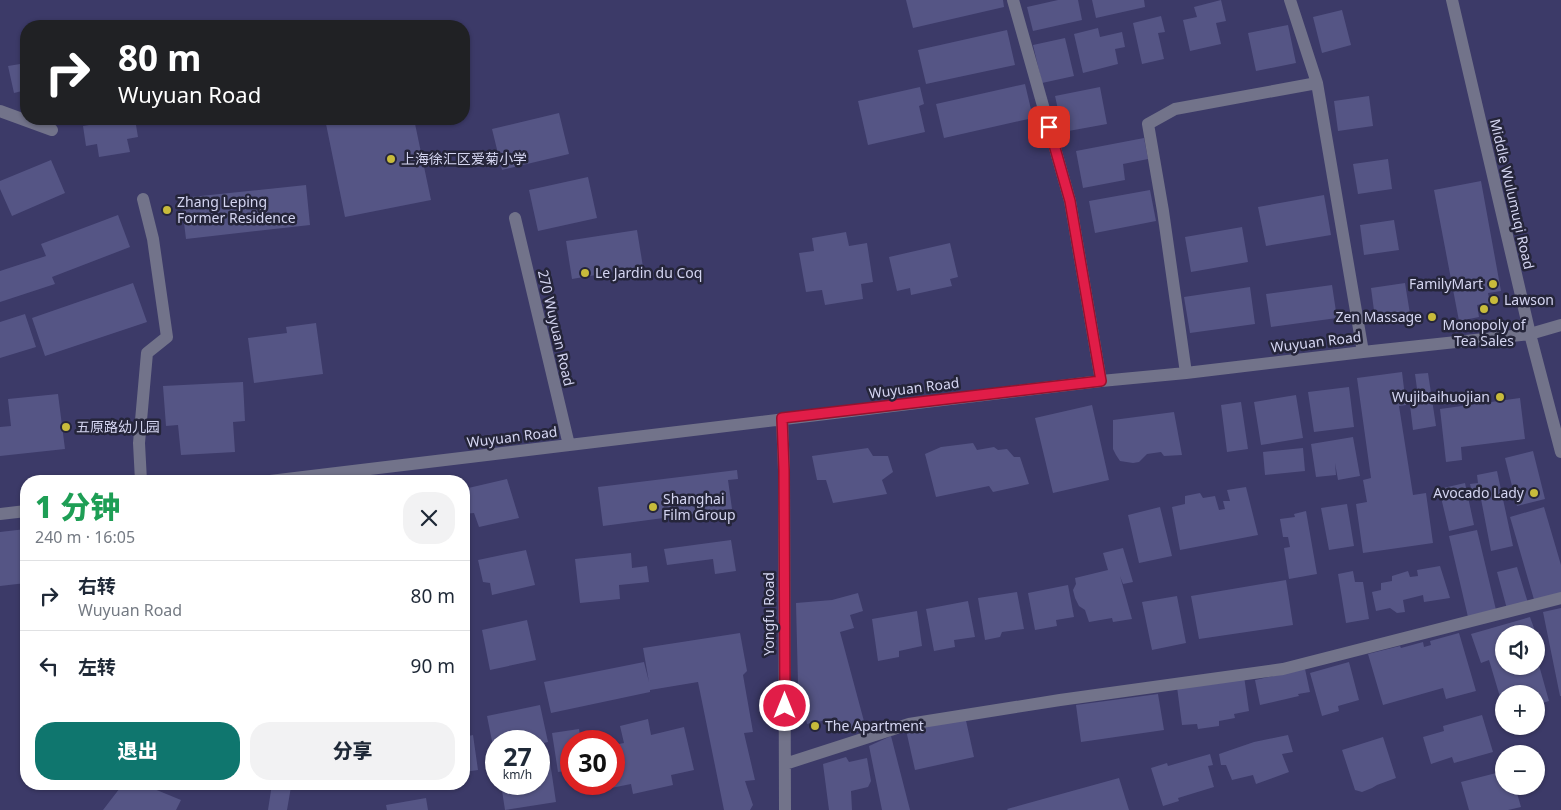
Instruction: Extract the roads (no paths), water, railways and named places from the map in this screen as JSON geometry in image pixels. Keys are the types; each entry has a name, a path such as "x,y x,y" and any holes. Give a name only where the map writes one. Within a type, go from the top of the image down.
{"street":[{"path":"1013,0 1070,201 1101,381"},
{"path":"1290,0 1317,83 1363,352"},
{"name":"Middle Wulumuqi Road","path":"1452,0 1530,334 1561,452"},
{"path":"1186,373 1163,211 1148,124 1175,108 1317,83"},
{"path":"0,111 20,118"},
{"path":"38,125 52,130"},
{"path":"141,475 139,443 147,352 167,337 153,239 143,199"},
{"name":"270 Wuyuan Road","path":"515,218 568,445"},
{"name":"Wuyuan Road","path":"320,475 782,418 1530,334 1561,325"},
{"name":"Yongfu Road","path":"782,418 784,470 785,810"},
{"path":"0,514 20,512"},
{"path":"785,764 909,724 1060,700 1282,669 1561,598"}],"place":[{"name":"上海徐汇区爱菊小学","path":"391,159"},
{"name":"Zhang Leping Former Residence","path":"167,210"},
{"name":"Le Jardin du Coq","path":"585,273"},
{"name":"FamilyMart","path":"1493,284"},
{"name":"Lawson","path":"1494,300"},
{"name":"Monopoly of Tea Sales","path":"1484,309"},
{"name":"Zen Massage","path":"1432,317"},
{"name":"Wujibaihuojian","path":"1500,397"},
{"name":"五原路幼儿园","path":"66,427"},
{"name":"Avocado Lady","path":"1534,493"},
{"name":"Shanghai Film Group","path":"653,507"},
{"name":"The Apartment","path":"815,726"}]}
